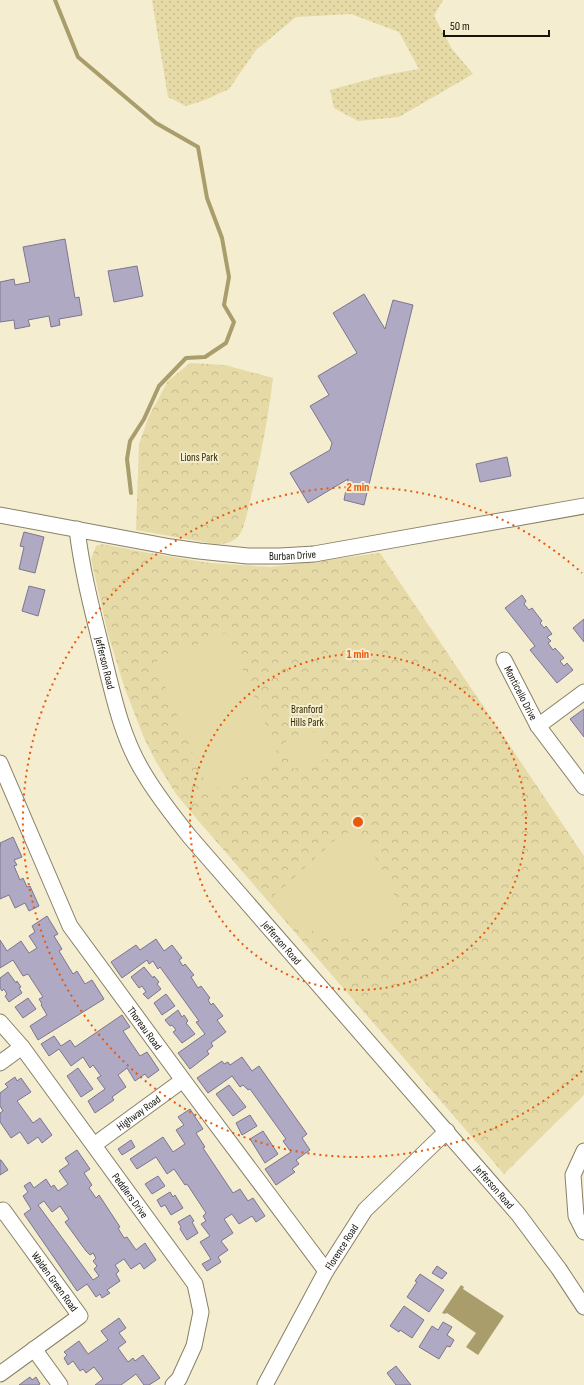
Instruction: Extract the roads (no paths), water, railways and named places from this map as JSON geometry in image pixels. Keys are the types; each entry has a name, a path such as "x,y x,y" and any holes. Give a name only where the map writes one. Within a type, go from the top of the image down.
{"street":[{"name":"Burban Drive","path":"0,515 171,547 248,556 280,556 322,553 584,506"},
{"name":"Jefferson Road","path":"77,529 86,584 115,703 130,744 144,774 164,804 190,837 518,1214 560,1269 584,1307"},
{"name":"Monticello Drive","path":"504,660 538,726 584,788"},
{"name":"Monticello Drive","path":"538,726 584,692"},
{"name":"Thoreau Road","path":"0,763 70,926 182,1080 326,1272"},
{"name":"Peddlers Drive","path":"0,1022 22,1047 195,1284 201,1312 194,1346 179,1379 173,1385"},
{"path":"0,1063 22,1047"},
{"name":"Highway Road","path":"94,1145 182,1080"},
{"name":"Florence Road","path":"265,1385 326,1272 365,1210 447,1131"},
{"path":"584,1150 573,1175 576,1216 584,1232"},
{"name":"Walden Green Road","path":"0,1212 3,1210 80,1316 0,1374"},
{"path":"34,1349 60,1385"}],"waterway":[{"path":"55,0 78,57 156,123 198,147 207,198 222,238 229,277 224,305 234,322 226,343 205,357 186,358 159,386 144,419 130,441 127,459 131,493"}],"park label":[{"name":"Lions Park","path":"199,457"},
{"name":"Branford Hills Park","path":"307,715"}]}
